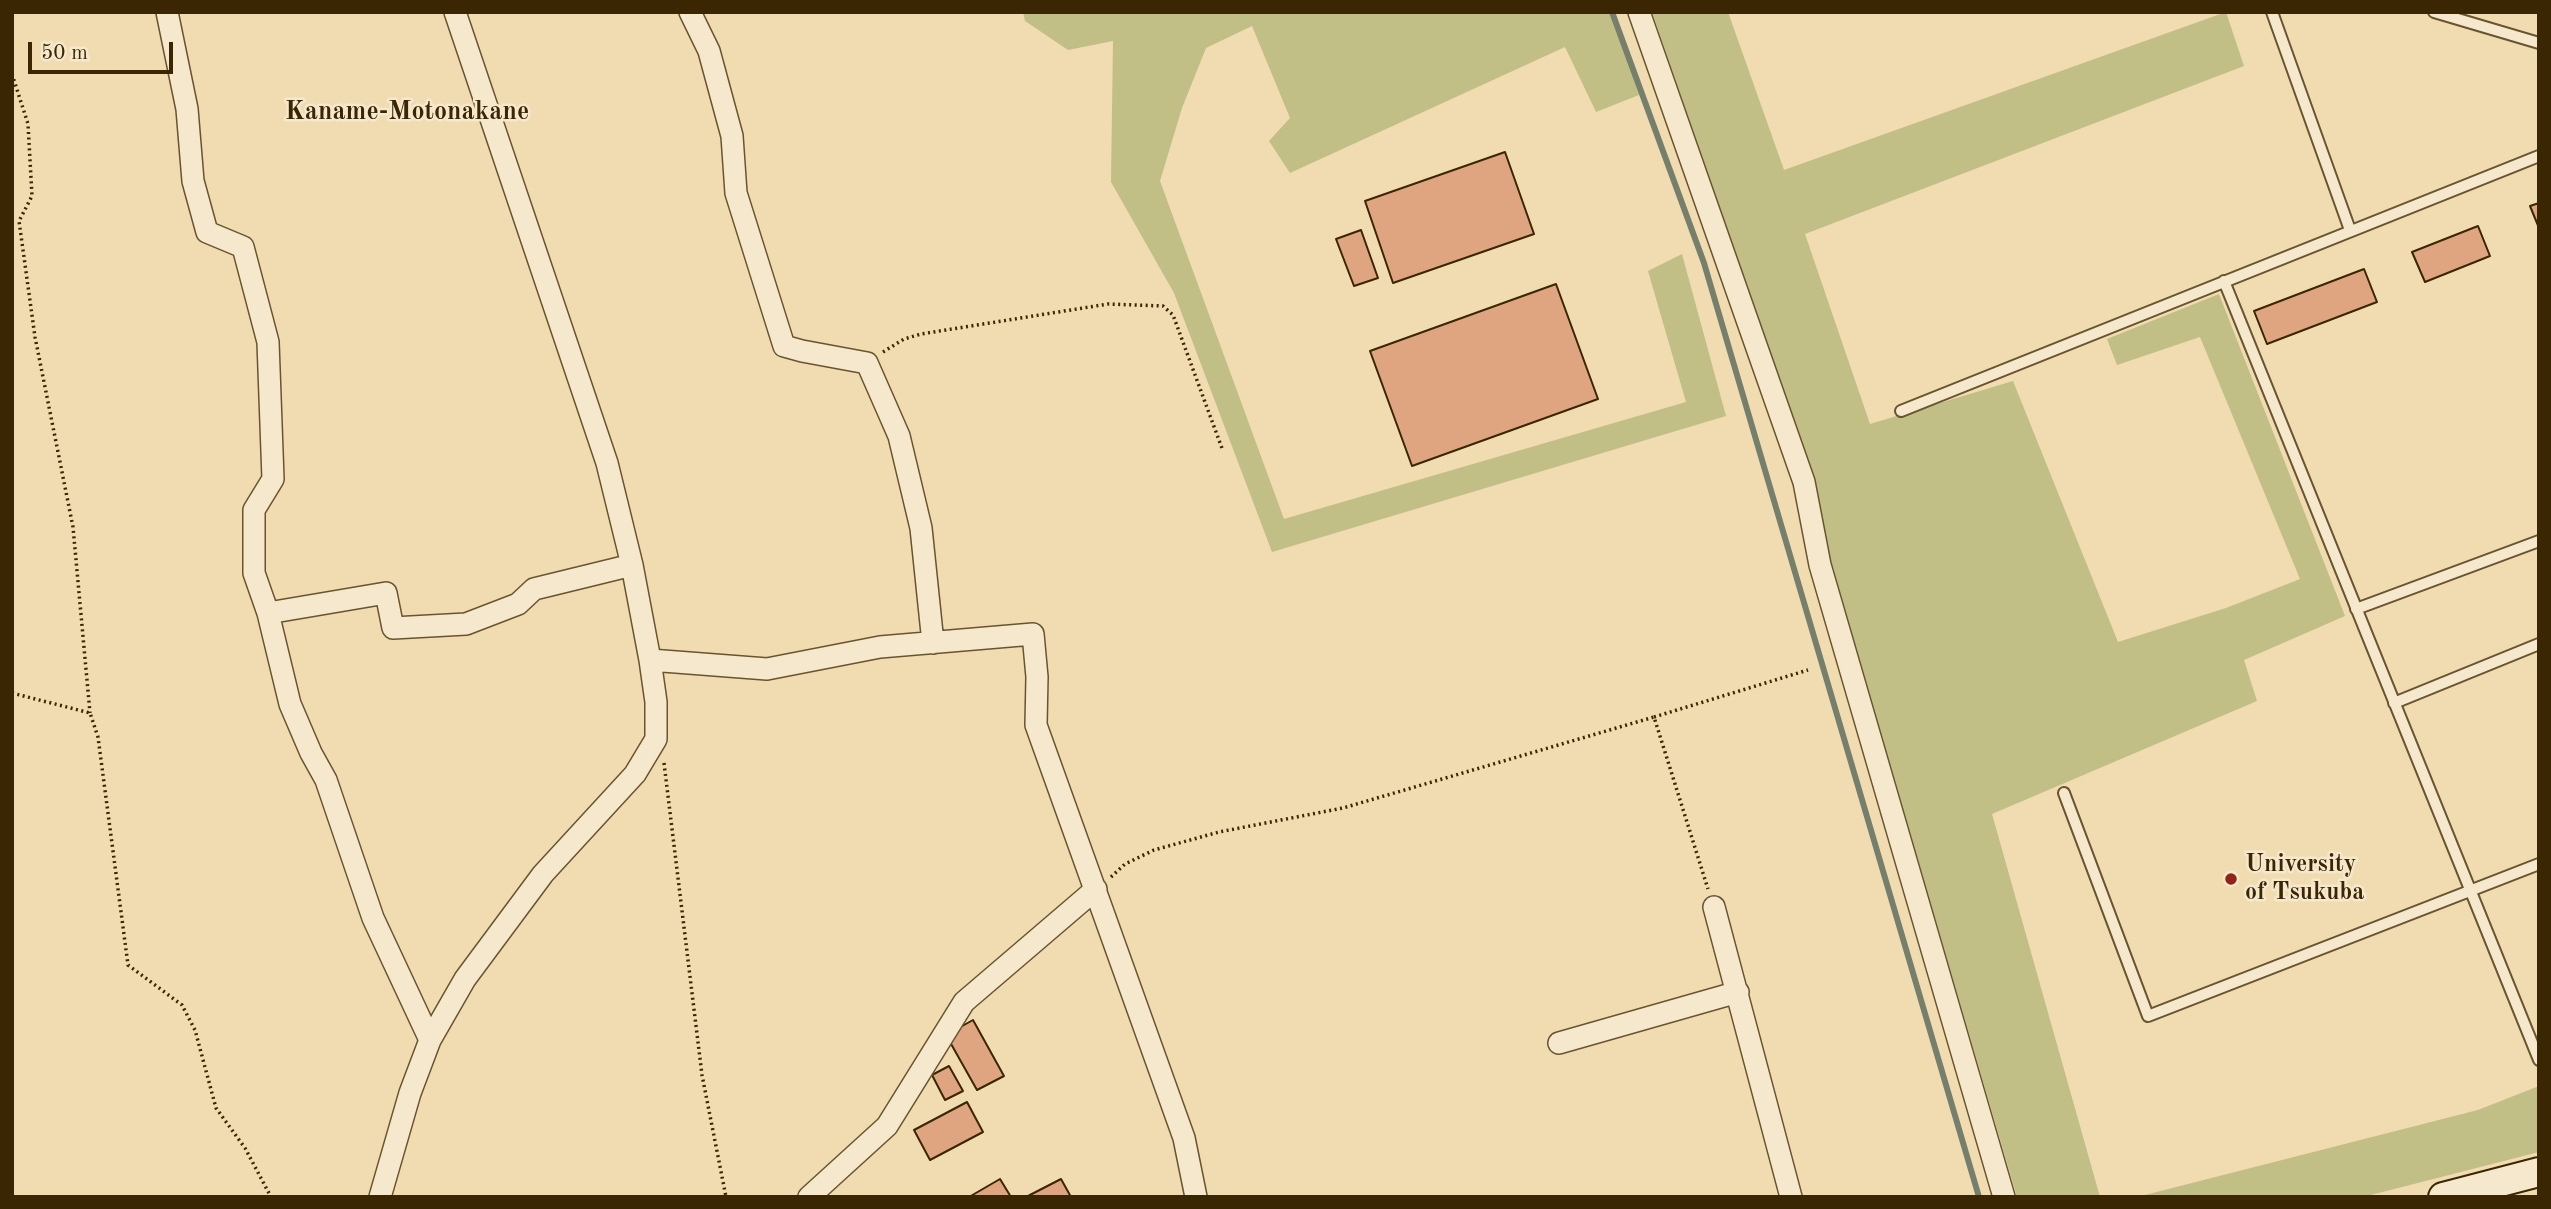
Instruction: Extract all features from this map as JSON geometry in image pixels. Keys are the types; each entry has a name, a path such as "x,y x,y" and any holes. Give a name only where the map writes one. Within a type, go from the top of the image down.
{"main road":[{"path":"2442,1197 2539,1172"}],"street":[{"path":"167,12 187,109 193,181 207,232 243,247 268,342 273,479 254,510 254,573 268,613 290,704 326,780 373,918 429,1040"},
{"path":"380,1197 410,1093 429,1040 465,979 535,885 635,774 656,740 656,702 650,660 632,565 607,463 455,12"},
{"path":"690,12 709,51 732,136 736,193 784,346 867,363 900,436 921,528 933,643"},
{"path":"1639,12 1804,482 1820,565 2004,1197"},
{"path":"268,613 386,593 393,628 466,624 518,604 534,589 632,565"},
{"path":"650,660 767,669 880,647 1032,634 1037,677 1036,725 1184,1138 1196,1197"},
{"path":"809,1197 887,1126 964,1002 1096,889"},
{"path":"1714,907 1791,1197"},
{"path":"1559,1042 1738,992"}],"lane":[{"path":"2272,12 2350,230"},
{"path":"2434,12 2539,43"},
{"path":"1901,411 2539,156"},
{"path":"2224,281 2539,1060"},
{"path":"2357,609 2539,541"},
{"path":"2394,703 2539,644"},
{"path":"2064,793 2148,1016 2539,864"}],"path":[{"path":"12,74 28,124 32,196 19,221 35,337 73,527 90,713 98,737 128,965 182,1005 195,1030 216,1108 246,1148 271,1197"},
{"path":"12,222 19,221"},
{"path":"867,363 904,339 921,334 1108,304 1163,306 1173,314 1223,452"},
{"path":"1096,889 1125,864 1154,850 1219,832 1342,808 1808,670"},
{"path":"12,693 90,713"},
{"path":"1654,717 1714,907"},
{"path":"649,751 666,764 702,1074 726,1197"}],"shaded area":[{"path":"1023,12 1612,12 1639,95 1596,112 1565,47 1290,173 1269,141 1290,118 1252,26 1206,48 1182,108 1160,181 1284,519 1686,402 1648,271 1682,254 1726,416 1272,552 1174,293 1111,182 1113,41 1068,50 1025,21"},
{"path":"1652,12 1728,12 1784,170 2226,12 2244,66 1805,234 1870,424 2013,381 2118,642 2226,608 2300,579 2200,337 2117,365 2107,339 2219,294 2345,616 2244,660 2257,701 1992,814 2100,1197 2017,1197 1830,561 1809,466"},
{"path":"2539,1086 2539,1152 2363,1197 2137,1197 2478,1110"}],"building":[{"path":"1505,152 1534,234 1393,283 1365,201"},
{"path":"2539,203 2539,228 2530,206"},
{"path":"2478,226 2490,256 2425,282 2412,252"},
{"path":"1361,230 1378,278 1354,286 1336,239"},
{"path":"2364,269 2377,302 2267,344 2254,311"},
{"path":"1556,284 1598,399 1412,466 1370,351"},
{"path":"973,1020 1004,1076 977,1090 946,1035"},
{"path":"949,1066 963,1091 945,1100 932,1075"},
{"path":"967,1102 983,1132 930,1160 914,1130"},
{"path":"1000,1179 1011,1197 969,1197"},
{"path":"1061,1179 1071,1197 1028,1196"}],"waterway":[{"path":"1612,12 1704,263 1979,1197"}],"place":[{"name":"University of Tsukuba","path":"2231,879"}],"district":[{"name":"Kaname-Motonakane","path":"407,112"}]}
